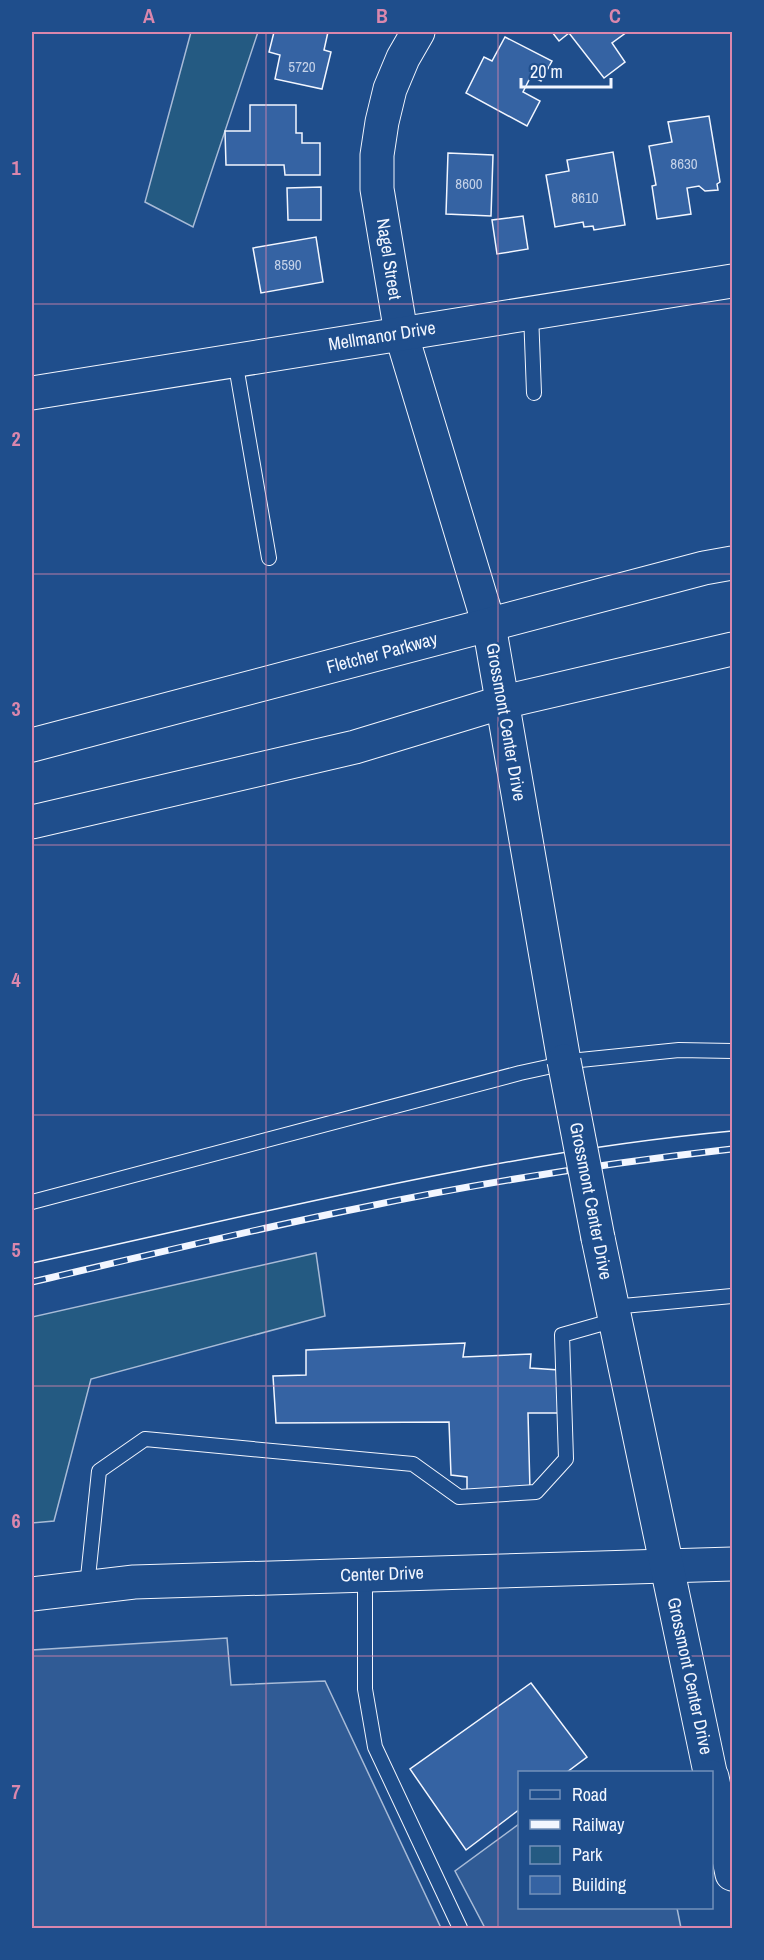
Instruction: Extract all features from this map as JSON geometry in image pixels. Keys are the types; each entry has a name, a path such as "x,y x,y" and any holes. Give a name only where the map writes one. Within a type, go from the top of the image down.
{"main road":[{"name":"Nagel Street","path":"418,32 403,58 390,89 377,155 377,189 401,333 489,625"},
{"name":"Mellmanor Drive","path":"32,393 732,281"},
{"name":"Fletcher Parkway","path":"32,745 704,568 732,563"},
{"name":"Grossmont Center Drive","path":"489,625 581,1155 710,1771"},
{"path":"32,822 355,747 503,702 732,649"},
{"name":"Center Drive","path":"32,1594 134,1582 732,1564"},
{"name":"Grossmont Center Drive","path":"713,1786 732,1874"}],"lane":[{"path":"531,313 534,393"},
{"path":"235,360 268,558"},
{"path":"32,1202 509,1076 570,1062 679,1050 732,1051"},
{"path":"87,1587 99,1471 145,1439 413,1464 459,1497 536,1492 566,1459 562,1335 613,1313 732,1296"},
{"path":"365,1575 365,1689 375,1747 460,1929"}],"green space":[{"path":"191,32 258,32 193,227 145,202"},
{"path":"316,1253 325,1316 91,1379 54,1521 32,1523 32,1317"}],"shaded area":[{"path":"227,1638 231,1685 325,1681 441,1928 32,1928 32,1650"},
{"path":"518,1825 518,1909 677,1909 681,1928 485,1928 455,1871"}],"building":[{"path":"274,32 328,32 324,50 331,52 322,89 275,79 280,55 269,52"},
{"path":"552,32 627,32 612,43 625,62 604,78 569,33 559,41"},
{"path":"505,37 552,61 541,81 531,76 523,92 540,101 527,126 466,93 484,57 492,61"},
{"path":"250,105 296,105 296,133 302,133 302,143 320,143 320,175 285,175 284,165 226,165 225,131 250,131"},
{"path":"709,116 720,182 717,184 718,190 705,191 699,186 687,188 691,214 657,219 652,186 656,185 649,146 672,142 668,122"},
{"path":"613,152 625,225 594,230 593,226 584,227 583,222 555,227 546,175 569,171 567,160"},
{"path":"448,153 493,155 491,216 446,214"},
{"path":"321,187 321,220 288,220 287,188"},
{"path":"523,216 528,249 497,254 492,220"},
{"path":"316,237 323,282 261,293 253,248"},
{"path":"465,1343 463,1357 531,1354 530,1368 559,1370 562,1413 528,1413 530,1490 467,1493 467,1477 451,1475 449,1422 276,1423 273,1376 306,1375 306,1350"},
{"path":"531,1683 587,1757 568,1771 518,1771 518,1811 466,1850 410,1769"}],"tram line":[{"path":"32,1263 380,1186 468,1169 643,1141 732,1131"}],"railway":[{"path":"32,1282 278,1225 453,1190 639,1160 732,1149"}]}
